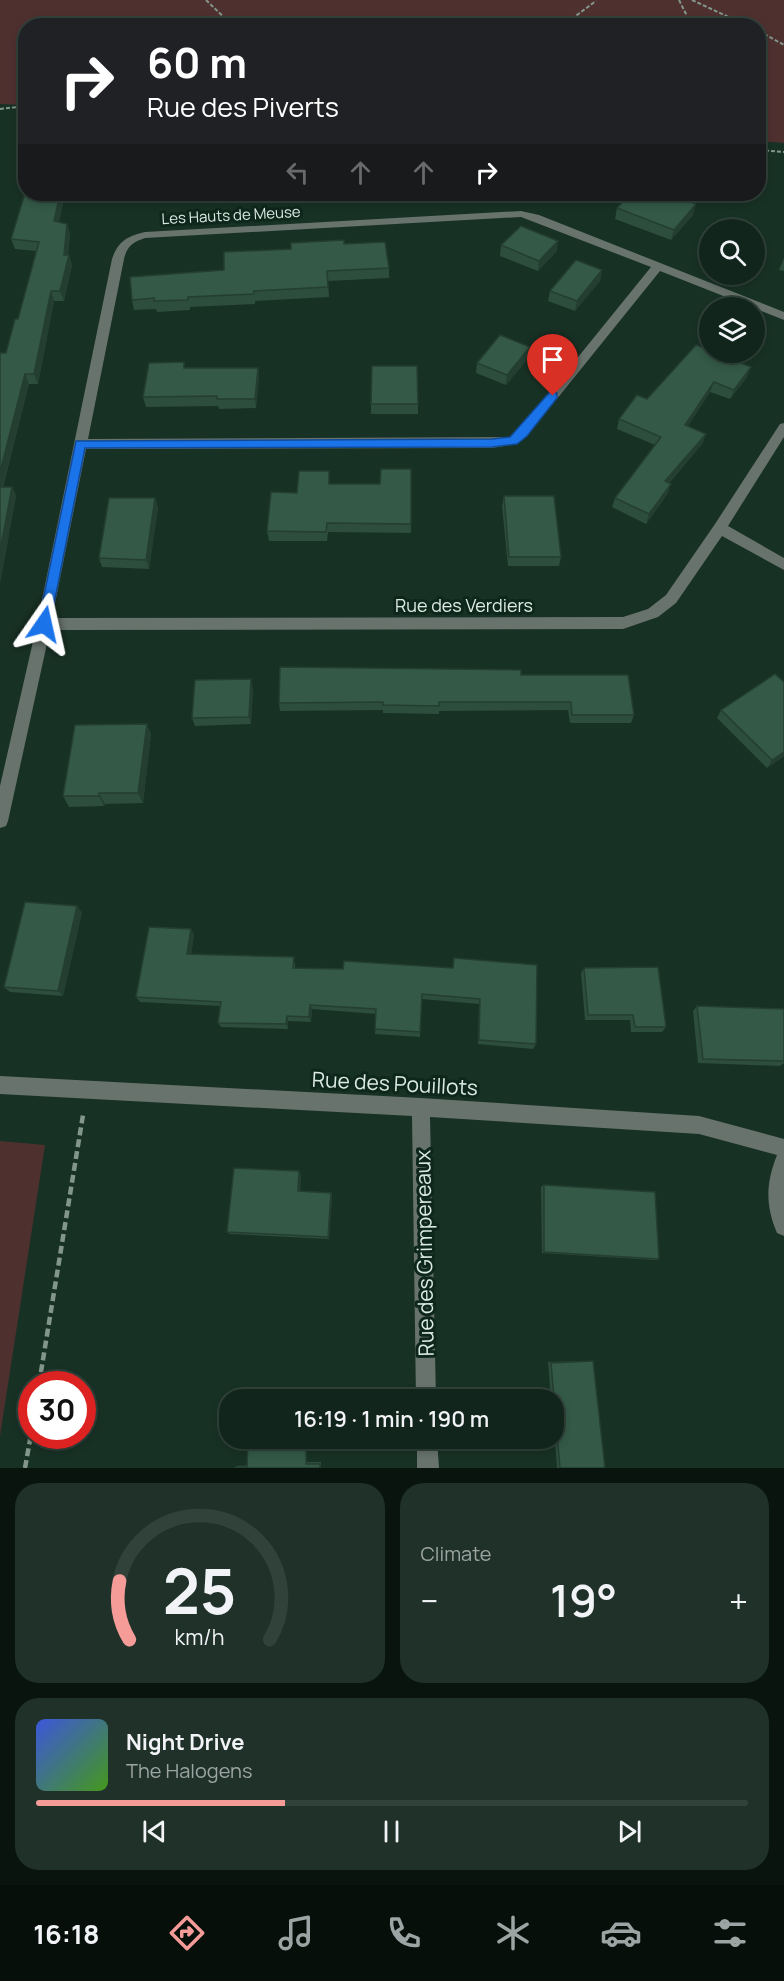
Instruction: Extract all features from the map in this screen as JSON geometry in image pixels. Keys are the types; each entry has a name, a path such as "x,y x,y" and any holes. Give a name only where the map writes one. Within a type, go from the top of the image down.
{"street":[{"name":"Les Hauts de Meuse","path":"44,624 118,259 121,246 129,239 145,235 520,214 535,217 784,316"},
{"path":"80,444 513,441 523,433 658,266"},
{"name":"Rue des Verdiers","path":"44,624 623,623 653,613 671,599 720,528 784,427"},
{"path":"720,528 784,565"},
{"path":"0,821 44,624"},
{"name":"Rue des Pouillots","path":"0,1085 421,1107 699,1125 784,1148"},
{"name":"Rue des Grimpereaux","path":"421,1107 426,1389"},
{"path":"784,1162 776,1179 779,1217 784,1226"},
{"path":"427,1449 428,1468"}],"path":[{"path":"206,0 225,18"},
{"path":"572,18 595,0 603,0"},
{"path":"679,0 688,18"},
{"path":"693,0 731,18"},
{"path":"766,35 784,45"},
{"path":"0,109 18,107"},
{"path":"766,151 784,152"},
{"path":"41,1371 87,1091"},
{"path":"25,1468 28,1449"}],"shaded area":[{"path":"0,0 784,0 784,143 766,142 766,18 18,18 18,105 0,104"},
{"path":"0,1141 45,1145 0,1436"}],"building":[{"path":"23,201 58,201 54,221 67,224 64,255 69,255 60,291 51,291 34,374 25,374 0,472 0,353 6,353 15,319 18,319 39,242 11,239"},
{"path":"624,201 687,201 696,204 674,230 617,208"},
{"path":"521,226 558,241 539,261 501,245"},
{"path":"344,240 344,244 385,242 389,268 327,271 328,287 188,297 188,300 154,301 154,298 132,300 130,277 224,270 224,252 291,249 291,243"},
{"path":"576,260 602,270 577,301 550,291"},
{"path":"500,335 530,347 507,375 477,363"},
{"path":"696,345 699,346 699,363 741,363 751,367 734,390 714,382 685,425 706,434 665,481 671,484 649,514 615,498 661,437 619,419 637,395 647,399"},
{"path":"184,362 184,368 258,368 255,399 217,399 217,396 143,397 149,363"},
{"path":"372,366 417,366 418,404 371,404"},
{"path":"381,469 411,469 411,524 327,523 326,532 267,531 271,492 297,493 299,471 329,471 329,484 380,484"},
{"path":"0,487 12,487 0,551"},
{"path":"504,496 554,496 561,557 509,557"},
{"path":"109,498 155,498 146,560 99,558"},
{"path":"280,667 521,670 521,675 628,675 634,715 572,715 571,702 439,702 439,706 383,705 383,702 279,703"},
{"path":"775,674 784,682 784,752 772,760 721,710"},
{"path":"251,679 249,717 192,718 195,680"},
{"path":"147,724 138,793 63,796 75,725"},
{"path":"25,902 77,906 58,991 4,987"},
{"path":"149,927 191,929 187,954 294,957 293,968 343,969 344,961 453,968 454,958 537,965 536,1044 479,1040 480,999 422,994 420,1032 375,1029 376,1009 310,1005 309,1017 287,1016 286,1024 218,1023 221,1002 136,997"},
{"path":"658,967 666,1027 635,1027 633,1015 588,1015 584,968"},
{"path":"697,1006 784,1009 784,1061 703,1059"},
{"path":"234,1168 299,1171 298,1191 331,1193 328,1237 227,1232"},
{"path":"544,1185 655,1192 659,1259 544,1252"},
{"path":"593,1361 605,1468 560,1468 558,1449 564,1449 564,1389 553,1389 551,1363"},
{"path":"248,1449 306,1449 306,1464 320,1464 320,1468 234,1468 247,1467"}],"route":[{"path":"44,624 80,444 492,443 513,441 523,433 553,396"}]}
